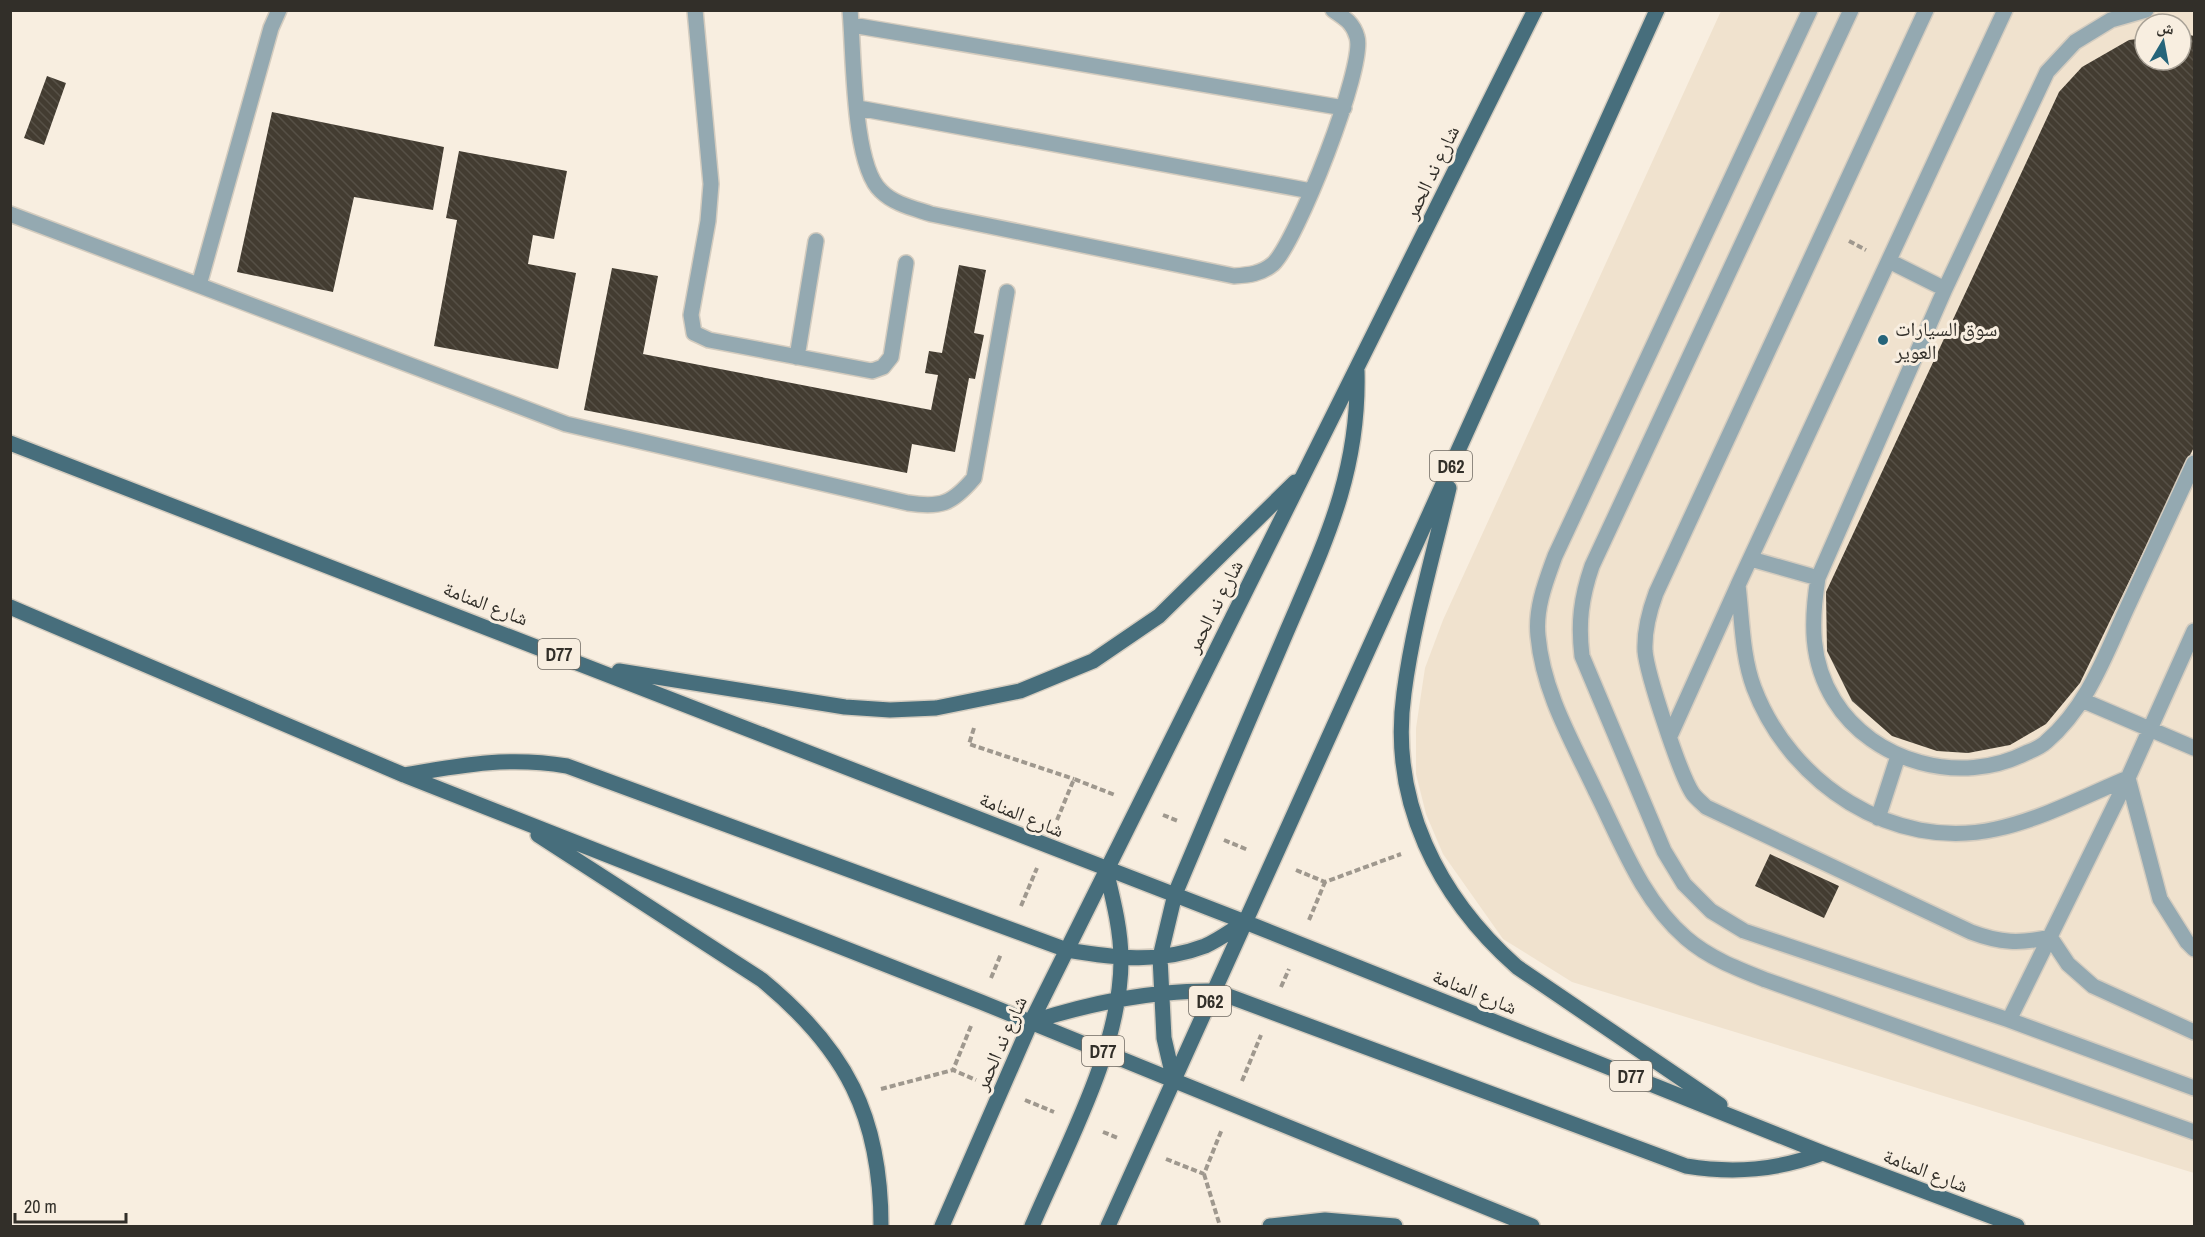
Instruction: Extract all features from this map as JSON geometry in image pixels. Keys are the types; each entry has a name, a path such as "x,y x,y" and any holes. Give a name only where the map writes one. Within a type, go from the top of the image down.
{"main road":[{"name":"شارع ند الحمر","path":"942,1227 1031,1022 1535,10"},
{"name":"D62","path":"1108,1227 1657,10"},
{"path":"1174,1081 1164,1038 1160,957 1175,894 1338,510 1355,440 1358,404 1357,368"},
{"name":"شارع المنامة","path":"10,443 590,666 1106,870 1175,894 1823,1153 2017,1227"},
{"path":"1457,454 1404,694 1401,732 1405,771 1412,809 1425,845 1463,912 1488,942 1517,967 1745,1122"},
{"path":"590,666 845,707 890,711 981,701 1057,677 1093,661 1127,640 1189,589 1305,471"},
{"name":"D77","path":"10,607 404,775 1031,1022 1532,1227"},
{"path":"404,775 506,760 537,761 567,766 1067,950 1121,959 1160,957 1206,945 1245,922"},
{"path":"510,817 762,980 817,1031 840,1062 858,1095 877,1161 880,1227"},
{"path":"1032,1227 1106,1053 1117,999 1121,959 1106,870"},
{"path":"1031,1022 1072,1009 1117,999 1161,993 1215,992 1686,1166 1740,1172 1768,1169 1823,1153"},
{"path":"1270,1227 1324,1220 1395,1227"}],"lane":[{"path":"199,285 271,28 279,10"},
{"path":"695,10 711,184 710,203 690,324 694,333 701,338 872,371 883,367 891,357 906,262"},
{"path":"1333,10 1349,21 1358,39 1344,108 1311,191 1286,244 1274,263 1256,275 1213,274 931,214 901,204 880,190 866,170 861,146 851,18 1344,108"},
{"path":"1810,10 1555,556 1541,593 1537,633 1546,681 1556,708 1632,866 1656,905 1686,938 1724,963 1766,980 2194,1132"},
{"path":"1851,10 1592,566 1582,595 1579,615 1582,656 1664,851 1684,884 1711,911 1744,931 1781,941 2009,1020 2194,1088"},
{"path":"1926,10 1648,612 1645,654 1670,736 1694,795 1706,807 1722,817 1996,942 2024,943 2050,937"},
{"path":"2146,10 2111,20 2075,42 2047,72 1945,289 1818,578 1812,620 1817,662 1834,701 1862,733 1898,756 1935,767 1973,769 2011,761 2045,743 2084,701 2194,463"},
{"path":"1670,736 1888,261 2006,12"},
{"path":"858,108 1311,191"},
{"path":"10,214 566,424 839,488 933,507 957,497 974,478 1007,292"},
{"path":"797,357 816,241"},
{"path":"1888,261 1945,289"},
{"path":"1751,559 1818,578"},
{"path":"1738,585 1745,650 1753,686 1768,721 1789,752 1815,779 1845,801 1878,818 1916,829 1955,832 1994,830 2031,819 2128,778"},
{"path":"2009,1020 2128,778 2194,632"},
{"path":"2084,701 2194,748"},
{"path":"1878,818 1898,756"},
{"path":"2128,778 2160,899 2187,942 2194,949"},
{"path":"2050,937 2068,964 2093,986 2194,1032"}],"path":[{"path":"1825,229 1888,261"},
{"path":"981,701 969,744 1074,778"},
{"path":"1325,882 1425,845"},
{"path":"858,1095 953,1070"},
{"path":"1204,1174 1220,1227"}],"shaded area":[{"name":"سوق السيارات العوير","path":"1721,11 2194,11 2194,1173 1572,982 1503,939 1443,854 1426,814 1416,774 1416,728 1425,668 1443,620"}],"building":[{"path":"2194,36 2194,447 2080,683 2046,724 2010,745 1968,753 1937,751 1892,736 1852,701 1827,651 1826,592 2059,92 2082,67 2133,40 2133,72 2193,72"},
{"path":"47,76 66,83 44,145 24,138"},
{"path":"272,112 444,147 433,210 354,197 333,292 237,272"},
{"path":"459,151 567,171 554,239 533,235 528,264 576,273 558,369 434,346 457,220 446,218"},
{"path":"959,265 986,270 974,333 984,335 975,379 969,378 955,452 912,444 907,473 584,410 612,268 658,276 643,354 931,410 938,375 925,373 929,351 942,353"},
{"path":"1770,854 1839,886 1824,918 1755,886"}],"place":[{"name":"سوق السيارات العوير","path":"1883,340"}]}
